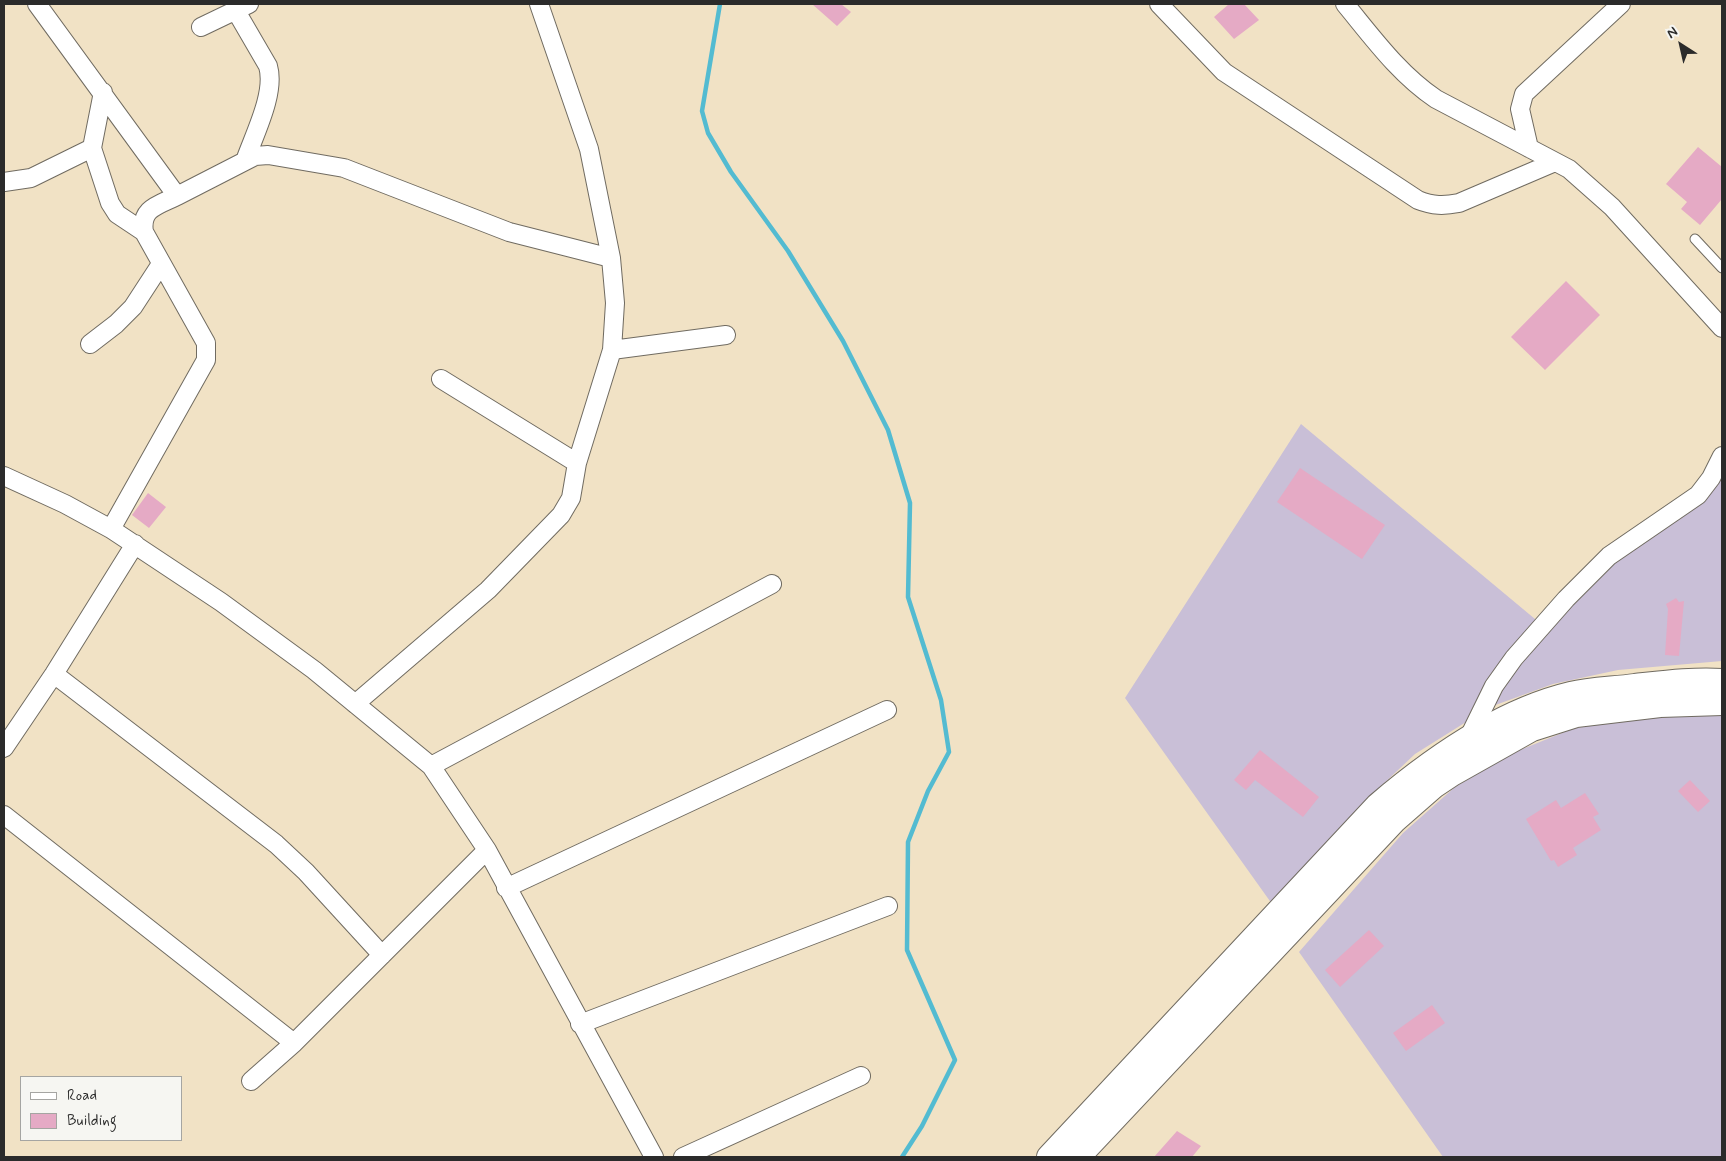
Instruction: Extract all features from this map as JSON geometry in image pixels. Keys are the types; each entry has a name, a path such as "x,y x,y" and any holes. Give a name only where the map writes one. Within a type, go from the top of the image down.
{"street":[{"path":"37,4 178,196"},
{"path":"355,704 488,590 561,515 571,498 577,463 612,350 615,303 611,258 589,149 539,4"},
{"path":"1159,4 1224,72 1418,200 1432,205 1444,206 1459,203 1555,162"},
{"path":"1345,4 1405,76 1420,88 1436,99 1582,178 1612,207 1722,328"},
{"path":"1529,148 1520,109 1524,94 1621,4"},
{"path":"201,27 242,7 268,66 271,76 270,89 245,161"},
{"path":"103,92 92,148 113,209 124,221 144,232"},
{"path":"4,182 31,178 92,148"},
{"path":"111,529 206,360 206,343 144,232 144,216 148,211 255,156 268,155 344,168 509,232 611,258"},
{"path":"90,344 116,324 133,307 162,264"},
{"path":"612,350 726,335"},
{"path":"441,379 577,463"},
{"path":"1452,774 1494,686 1514,658 1566,599 1609,556 1698,495 1712,478 1722,456"},
{"path":"4,476 65,504 111,529 221,602 314,670 431,766 460,806 486,850 654,1157"},
{"path":"4,748 54,674 134,544"},
{"path":"431,766 772,584"},
{"path":"54,674 276,844 306,872 382,955"},
{"path":"1049,1157 1378,805 1421,768 1524,709 1572,694 1658,683 1722,681"},
{"path":"1078,1157 1394,820 1434,786 1532,729 1576,715 1660,705 1722,703"},
{"path":"506,888 886,710"},
{"path":"4,814 294,1043"},
{"path":"252,1081 294,1043 486,850"},
{"path":"580,1024 888,906"},
{"path":"683,1157 861,1076"}],"lane":[{"path":"1695,239 1722,268"}],"shaded area":[{"path":"1301,424 1547,629 1585,586 1722,466 1722,661 1618,670 1553,684 1490,707 1415,754 1359,807 1272,904 1125,698"},
{"path":"1722,707 1722,1157 1443,1157 1299,952 1403,833 1455,787 1510,754 1572,729 1636,716"}],"building":[{"path":"812,4 841,4 851,12 837,26"},
{"path":"1229,4 1244,4 1259,20 1234,39 1214,17"},
{"path":"1698,147 1722,167 1722,199 1700,225 1681,209 1687,202 1666,184"},
{"path":"1566,281 1600,315 1545,370 1511,337"},
{"path":"1300,468 1385,525 1362,559 1277,502"},
{"path":"148,493 166,507 149,528 132,515"},
{"path":"1676,598 1679,602 1684,601 1679,656 1665,655 1668,609 1666,604"},
{"path":"1260,750 1319,797 1303,817 1255,780 1246,790 1234,780"},
{"path":"1690,780 1710,801 1698,812 1678,791"},
{"path":"1585,793 1599,814 1593,817 1601,830 1573,848 1577,855 1558,867 1554,860 1551,861 1526,819 1556,800 1561,808"},
{"path":"1369,930 1384,946 1340,987 1325,970"},
{"path":"1432,1005 1445,1023 1406,1051 1393,1033"},
{"path":"1177,1131 1201,1146 1192,1157 1154,1157"}],"waterway":[{"path":"720,4 702,111 708,133 731,172 788,251 843,341 888,430 910,503 908,597 941,700 949,752 928,791 908,842 907,950 955,1060 922,1126 902,1157"}]}
